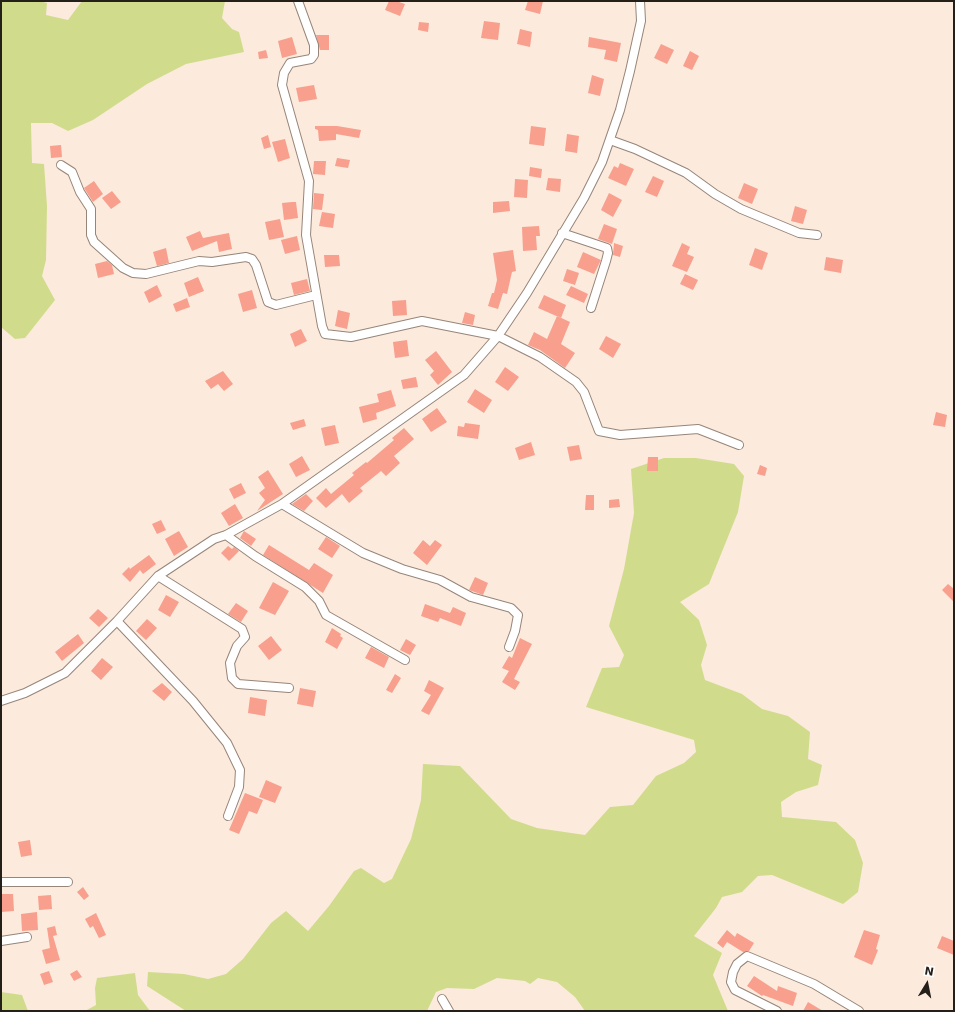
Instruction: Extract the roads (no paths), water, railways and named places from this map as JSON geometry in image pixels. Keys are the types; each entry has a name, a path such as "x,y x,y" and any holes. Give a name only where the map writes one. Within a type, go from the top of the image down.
{"street":[{"path":"298,1 314,44 314,54 311,59 290,64 284,73 282,85 309,181 306,235 316,295 325,334 351,337 422,321 498,336 540,357 576,382 584,392 599,431 620,435 698,429 739,445"},
{"path":"1,701 24,693 65,673 117,621 158,576 214,539 226,535 282,504 464,375 498,336 527,293 584,198 602,162 630,71 641,21 640,1"},
{"path":"610,140 635,148 686,173 715,194 741,209 799,233 817,235"},
{"path":"61,165 72,172 91,209 91,235 94,242 123,268 133,273 146,274 199,261 212,262 246,257 252,259 256,265 268,302 276,305 316,295"},
{"path":"562,233 607,248 608,253 606,261 591,308"},
{"path":"282,504 363,553 402,569 440,580 471,597 511,608 518,615 515,631 509,646"},
{"path":"226,535 255,556 305,587 318,601 326,615 405,660"},
{"path":"158,576 242,629 245,638 237,646 230,663 232,678 238,684 289,688"},
{"path":"117,621 193,701 227,743 240,770 239,787 228,816"},
{"path":"1,882 68,882"},
{"path":"1,941 27,937"},
{"path":"777,1011 735,990 731,982 733,972 737,964 747,956 814,984 860,1011"},
{"path":"442,999 449,1011"}]}
